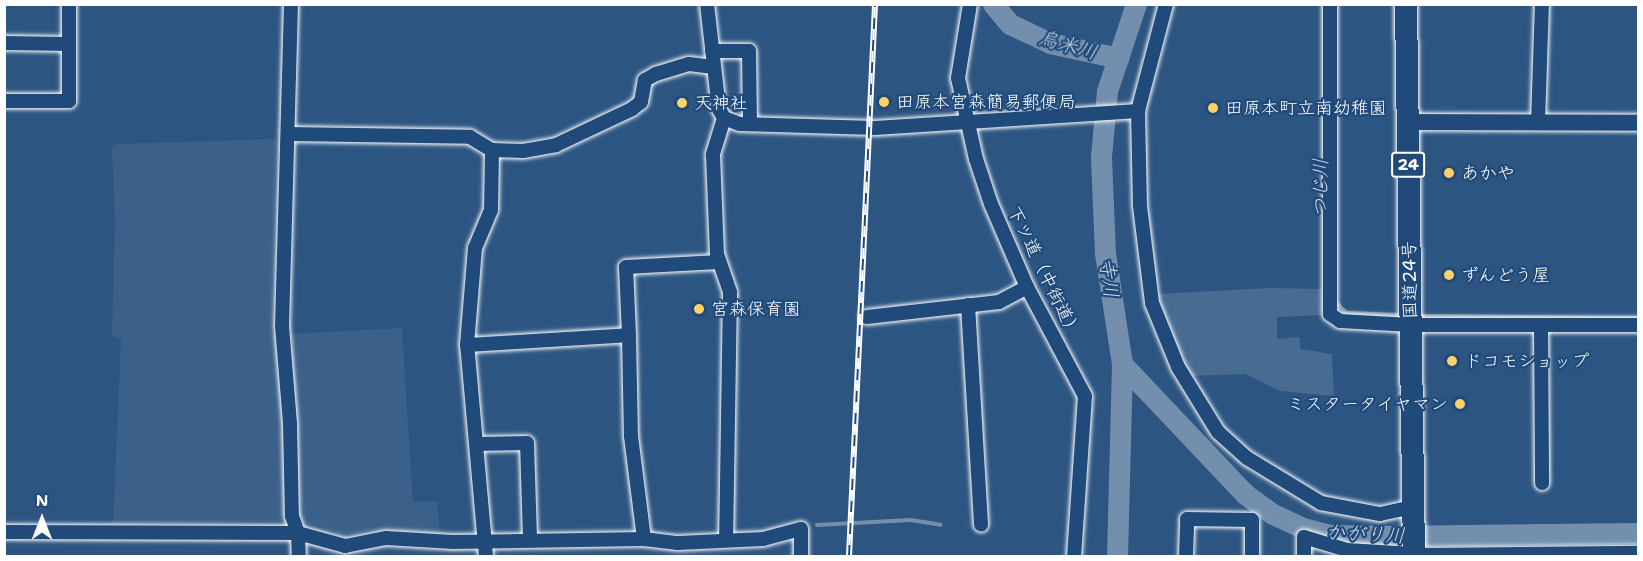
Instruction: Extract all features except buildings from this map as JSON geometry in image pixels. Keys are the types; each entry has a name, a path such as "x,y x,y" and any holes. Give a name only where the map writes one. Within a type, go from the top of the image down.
{"highway":[{"name":"国道24号","path":"1406,4 1414,552"}],"street":[{"path":"4,101 69,101 69,4"},
{"path":"291,4 282,326 290,424 292,516 298,533 298,556"},
{"path":"707,4 719,110 724,118 750,124 875,128 967,120 1133,112"},
{"name":"下ツ道（中街道）","path":"970,4 958,78 967,120 991,204 1027,287 1085,396 1074,556"},
{"path":"1167,4 1133,112 1140,206 1152,303 1178,367 1218,432 1247,458 1321,503 1380,514 1413,511"},
{"path":"1330,4 1330,314 1340,321 1411,325 1638,325"},
{"path":"1538,123 1542,4"},
{"path":"4,43 69,44"},
{"path":"712,51 750,51 750,124"},
{"path":"289,134 470,137 492,150 523,152 556,145 632,109 641,102 645,80 656,74 689,64 714,67"},
{"path":"724,118 713,155 719,262 729,279 731,301 726,539"},
{"path":"1407,122 1638,123"},
{"path":"486,556 478,444 467,345 475,248 491,210 492,150"},
{"path":"644,539 631,436 627,267 719,262"},
{"path":"867,317 999,302 1027,287"},
{"path":"968,305 981,525"},
{"path":"1541,325 1542,483"},
{"path":"467,345 629,335"},
{"path":"478,444 527,443 530,540"},
{"path":"1186,556 1188,519 1252,520 1252,556"},
{"path":"4,532 298,533 345,546 386,537 453,542 644,539 678,543 763,539 801,529 801,556"},
{"path":"1304,556 1304,537 1347,550 1414,552 1430,555 1638,553"}],"shaded area":[{"path":"276,139 271,335 402,328 413,502 437,501 440,534 377,529 344,535 314,524 281,521 113,524 121,340 112,334 115,221 112,148 117,144"},
{"path":"1270,288 1323,289 1322,315 1277,317 1277,339 1299,337 1301,349 1332,354 1334,396 1280,391 1245,374 1187,376 1169,338 1156,294"}],"waterway":[{"name":"烏米川","path":"993,4 1010,24 1050,43 1118,58"},
{"name":"寺川","path":"1117,556 1122,364 1105,253 1101,156 1107,91 1136,4"},
{"name":"つじ川","path":"1335,301 1346,313 1400,315"},
{"name":"つじ川","path":"1423,316 1638,318"},
{"name":"かがり川","path":"1122,364 1245,494 1273,514 1303,528 1329,535 1388,536 1638,533"},
{"path":"817,525 911,520 941,525"}],"railway":[{"path":"849,556 875,4"}],"place":[{"name":"田原本宮森簡易郵便局","path":"884,102"},
{"name":"天神社","path":"682,103"},
{"name":"田原本町立南幼稚園","path":"1213,108"},
{"name":"あかや","path":"1449,173"},
{"name":"ずんどう屋","path":"1449,275"},
{"name":"宮森保育園","path":"699,309"},
{"name":"ドコモショップ","path":"1452,361"},
{"name":"ミスタータイヤマン","path":"1460,404"}]}
